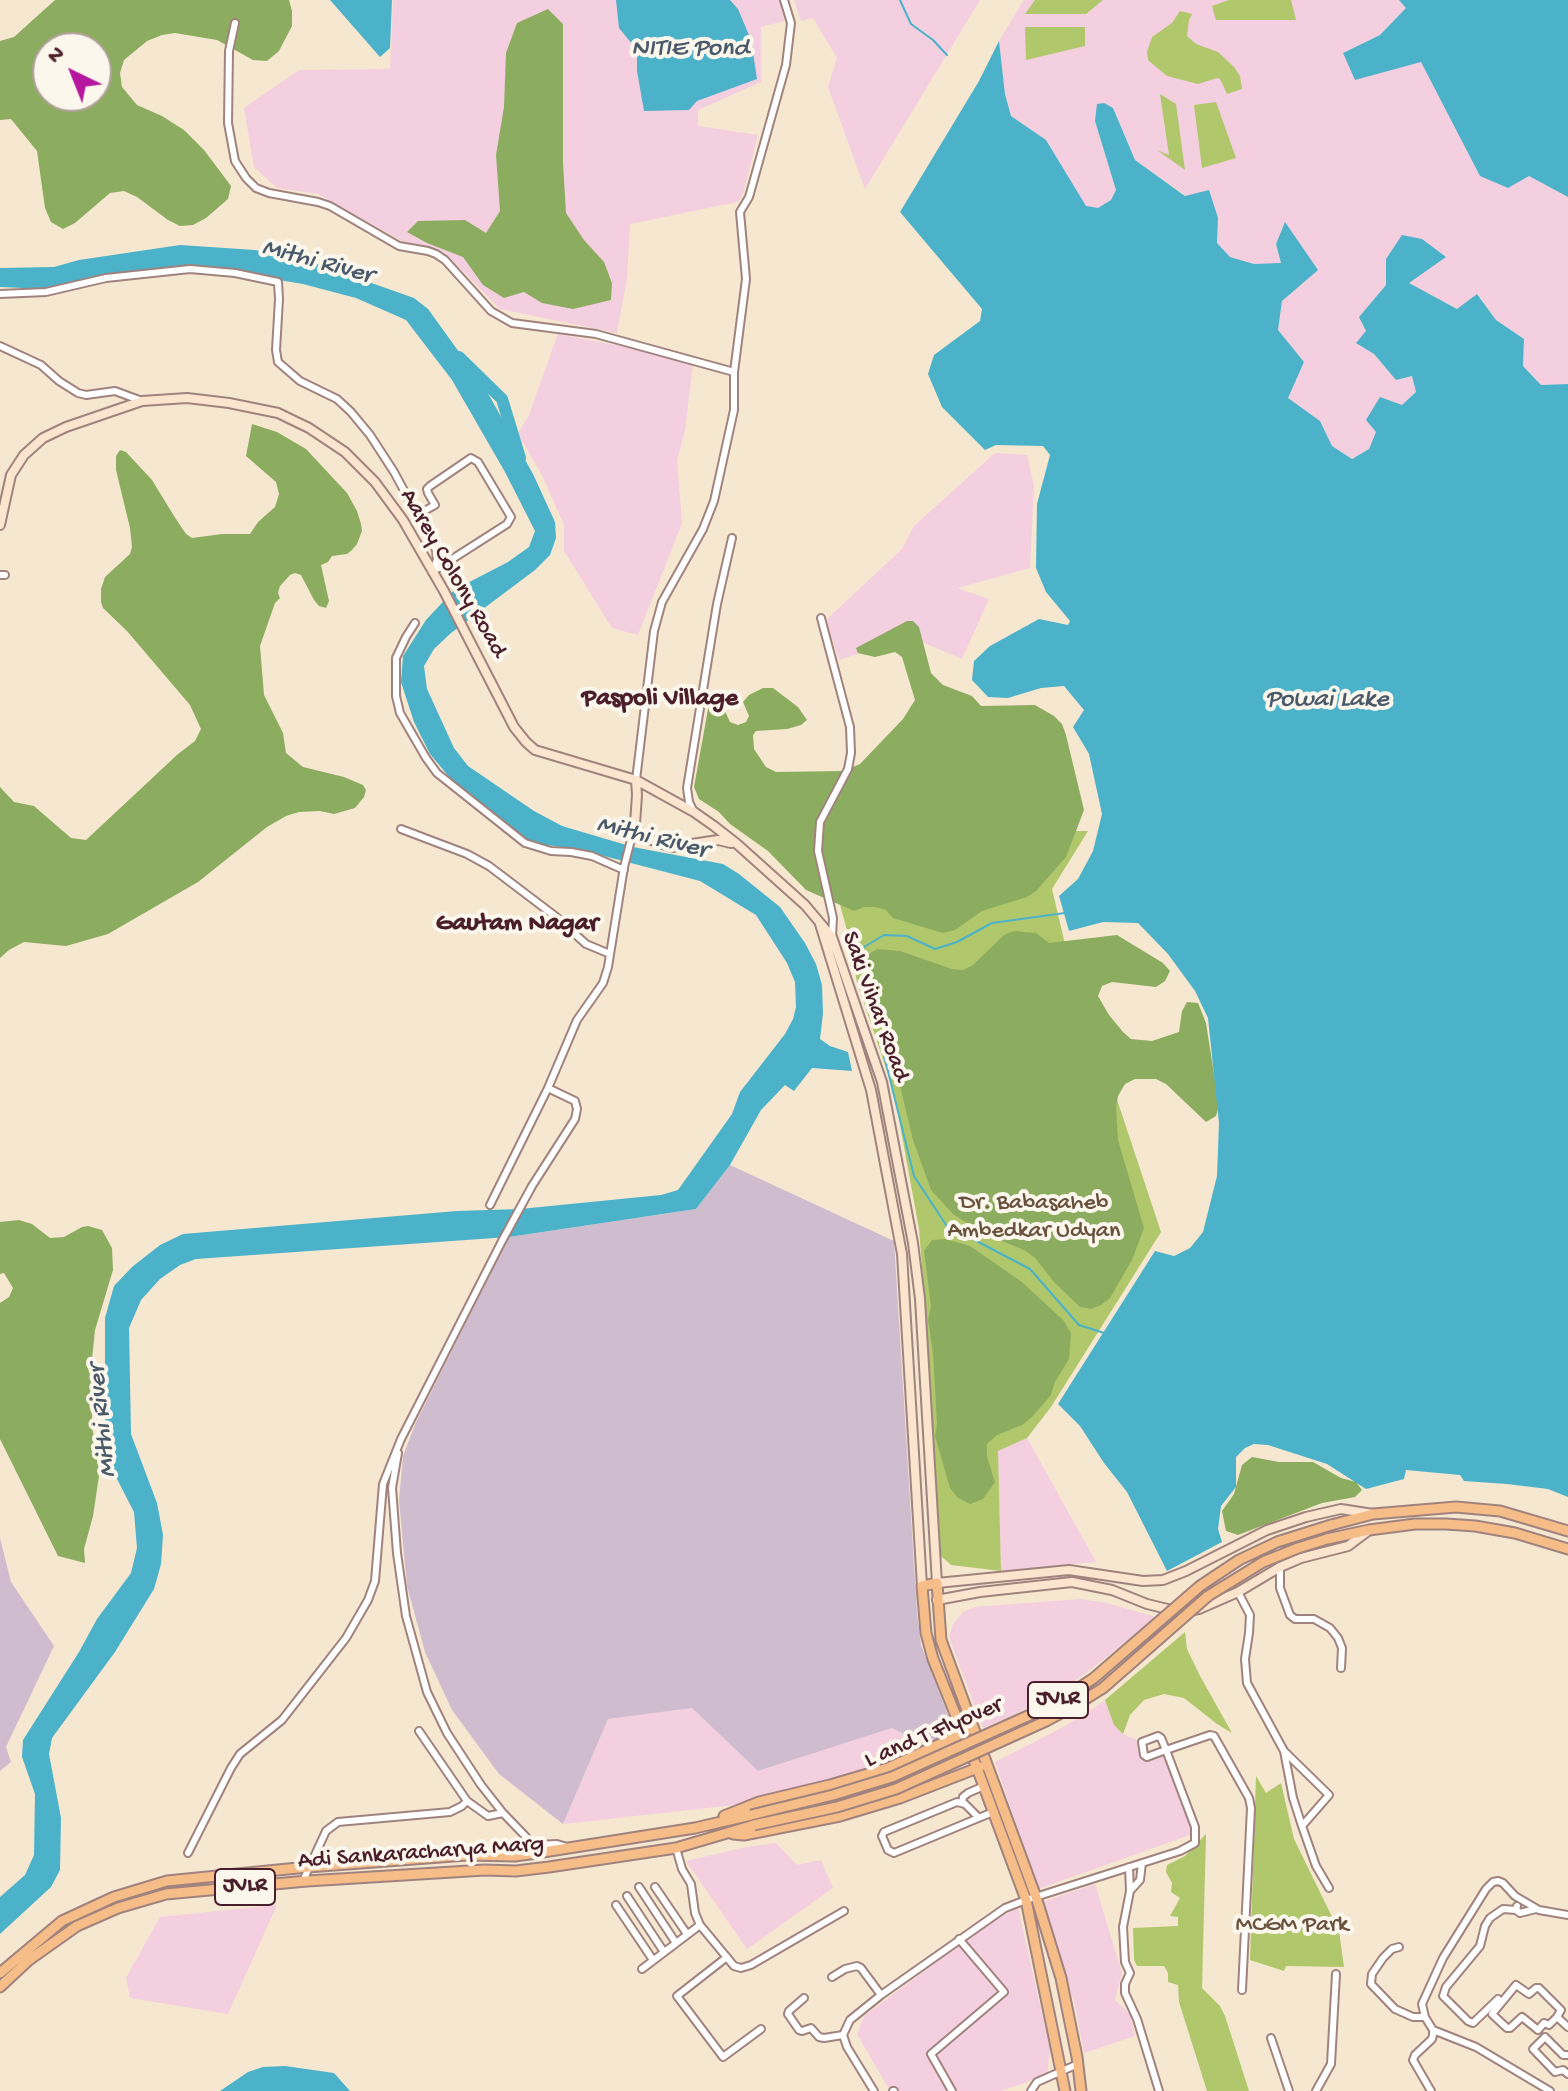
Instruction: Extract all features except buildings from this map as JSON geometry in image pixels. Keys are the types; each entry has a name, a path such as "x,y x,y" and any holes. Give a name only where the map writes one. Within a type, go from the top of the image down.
{"main road":[{"name":"Aarey Colony Road","path":"0,525 11,475 24,455 43,438 142,401 187,398 229,403 278,413 309,428 345,452 375,482 403,520 444,591 514,727 535,750 636,780 694,812 737,844 805,905 819,924"},
{"path":"636,780 635,824 639,833 646,838 672,847 718,840 737,844"},
{"name":"Saki Vihar Road","path":"819,924 828,940 882,1082 913,1243 920,1299 937,1583"},
{"name":"Saki Vihar Road","path":"828,940 871,1090 902,1254 922,1586"},
{"path":"861,1057 872,1054"},
{"path":"875,1110 887,1108"},
{"path":"917,1505 932,1505"},
{"name":"JVLR","path":"1373,1514 1456,1507 1500,1511 1568,1531"},
{"path":"1065,2091 1031,1898 993,1812 984,1786 982,1766 963,1733 933,1659 926,1633 922,1586 1069,1570 1134,1580 1163,1580 1267,1530 1306,1517 1341,1509 1373,1514"},
{"name":"L and T Flyover","path":"724,1833 752,1820 892,1777 1041,1710 1094,1678 1200,1586 1239,1560 1277,1542 1373,1514"},
{"name":"JVLR","path":"1369,1530 1415,1524 1475,1526 1515,1533 1568,1549"},
{"path":"923,1602 1072,1582 1112,1590 1147,1604 1180,1612 1199,1609 1301,1558 1348,1546 1369,1530"},
{"name":"L and T Flyover","path":"695,1828 837,1807 896,1789 1076,1705 1103,1688 1208,1596 1263,1562 1327,1539 1369,1530"},
{"path":"937,1583 941,1640 973,1729 982,1766 1061,1978 1081,2091"},
{"path":"695,1828 759,1802 830,1785 906,1761 973,1729"},
{"path":"906,1761 918,1791"},
{"path":"724,1833 744,1835 840,1816 900,1798 982,1766"},
{"name":"Adi Sankaracharya Marg","path":"0,1973 62,1921 114,1897 167,1881 467,1855 515,1856 695,1828"},
{"name":"Adi Sankaracharya Marg","path":"0,1987 29,1960 77,1926 118,1908 166,1894 303,1881 485,1870 516,1871 676,1848 724,1833"}],"street":[{"path":"636,780 654,631 662,602 703,529 714,501 734,410 734,372 746,279 740,212 749,197 786,65 791,23 784,0"},
{"path":"235,23 229,51 228,123 235,161 256,188 330,206 399,246 436,254 491,311 512,323 596,334 734,372"},
{"path":"0,294 46,292 106,278 190,269 235,273 278,282 278,362 300,381 337,399 370,435 436,550 437,560 432,572"},
{"path":"0,346 41,365 78,393 86,395 115,391 142,401"},
{"path":"417,515 435,505 427,489 471,458 478,462 511,517 507,524 432,572"},
{"path":"694,812 687,788 717,604 732,538"},
{"path":"821,618 850,727 851,753 848,769 820,822 818,851 833,918 828,940"},
{"path":"415,623 396,658 396,696 400,713 437,773 525,843 540,849 592,856 624,868"},
{"path":"490,1205 548,1088 577,1020 603,983 635,824"},
{"path":"401,829 467,854 489,866 546,908 586,944 610,954"},
{"path":"188,1853 240,1754 282,1720 346,1638 368,1600 375,1581 383,1484 401,1439 502,1241 532,1186 575,1119 575,1101 552,1090"},
{"path":"401,1439 392,1488 397,1553 406,1616 427,1692 447,1733 503,1813 536,1845 557,1844 571,1848"},
{"path":"1280,1567 1280,1588 1290,1615 1295,1619 1314,1619 1330,1628 1342,1648 1341,1668"},
{"path":"1238,1592 1250,1615 1245,1659 1247,1683 1284,1751 1329,1795 1302,1826"},
{"path":"419,1731 467,1801 488,1816 503,1813"},
{"path":"874,2091 847,2047 843,2035 850,2020 1005,1908 1180,1851 1195,1843 1195,1827 1168,1754 1210,1735 1214,1736 1249,1798 1251,1808 1242,1990"},
{"path":"1284,1751 1302,1826 1316,1866 1329,1888"},
{"path":"962,1803 968,1793 984,1786"},
{"path":"303,1881 326,1831 338,1822 450,1812 467,1801"},
{"path":"978,1817 970,1807 962,1803 953,1804 884,1832 882,1836 888,1850 894,1853 993,1812"},
{"path":"676,1848 682,1869 691,1884 700,1925 734,1966 741,1968 751,1965 844,1911"},
{"path":"1130,1891 1140,1880 1142,1863"},
{"path":"1129,1867 1130,1891 1123,1927 1125,1962 1130,1973 1125,1993 1137,2019 1159,2091"},
{"path":"1550,2091 1476,2047 1433,2030 1422,2004 1457,1935 1493,1882 1503,1883 1515,1896 1536,1909 1568,1915"},
{"path":"639,1887 676,1943"},
{"path":"655,1887 687,1934"},
{"path":"627,1896 664,1952"},
{"path":"1516,1910 1523,1901"},
{"path":"616,1905 653,1960"},
{"path":"1498,1999 1473,2023 1443,1996 1446,1987 1480,1946 1490,1918 1503,1909 1520,1913 1536,1909"},
{"path":"642,1969 700,1925"},
{"path":"952,2091 931,2054 1004,1992 959,1939"},
{"path":"1399,1947 1383,1958 1372,1974 1371,1984 1395,2009 1413,2017 1425,2017"},
{"path":"727,1957 677,1996 723,2057 761,2029"},
{"path":"832,1977 857,1966 881,1995"},
{"path":"1316,2091 1331,2064 1336,1974"},
{"path":"1516,1985 1527,1994 1539,1988 1561,2010 1557,2017 1538,2030 1522,2017 1507,2028 1492,2014 1516,1985"},
{"path":"804,1998 788,2014 799,2030 811,2028 824,2038 843,2035"},
{"path":"1557,2017 1568,2027"},
{"path":"1431,2091 1413,2060 1432,2039 1433,2030"},
{"path":"1568,2055 1563,2055 1545,2037 1533,2049 1555,2072 1563,2070 1568,2074"},
{"path":"1271,2038 1289,2091"},
{"path":"1031,2091 1037,2082 1078,2064"}],"shaded area":[{"path":"393,0 780,0 784,21 761,27 761,82 698,110 698,126 758,135 742,198 737,202 630,224 627,278 617,333 500,309 444,252 402,241 318,194 277,188 254,167 244,108 299,70 390,69"},
{"path":"794,0 980,0 865,189 828,87 837,58 813,18 801,21"},
{"path":"1024,0 1399,0 1407,8 1380,35 1343,53 1422,62 1480,176 1529,176 1568,197 1568,384 1541,385 1523,366 1524,339 1496,320 1478,294 1458,309 1408,283 1386,259 1386,285 1359,317 1374,354 1396,380 1413,376 1416,392 1376,432 1369,449 1352,459 1332,446 1320,421 1287,398 1304,362 1278,330 1286,223 1276,244 1281,264 1254,264 1230,257 1217,243 1218,218 1135,160 1113,108 1095,121 1116,190 1111,200 1098,209 1085,206 1046,140 1011,116 1005,94 999,41"},
{"path":"558,334 651,352 693,364 685,430 677,460 682,523 638,635 612,628 564,551 564,525 542,475 518,434 529,415"},
{"path":"995,453 1027,455 1034,486 1030,568 957,588 989,599 962,659 910,637 839,660 826,620 902,549 914,526"},
{"path":"730,1165 894,1241 917,1613 921,1645 955,1733 910,1752 902,1733 892,1728 758,1771 692,1708 608,1719 563,1824 499,1774 452,1710 425,1652 407,1586 399,1500 403,1456 416,1422 509,1237 696,1209"},
{"path":"1027,1438 1096,1562 1001,1571 998,1451"},
{"path":"0,1538 11,1582 54,1646 6,1747 11,1762 0,1771"},
{"path":"1080,1599 1156,1617 1061,1691 983,1728 949,1637 953,1624 963,1612 975,1607"},
{"path":"1105,1700 1114,1725 1136,1740 1142,1755 1161,1750 1193,1829 1190,1835 1038,1889 995,1762 1052,1733"},
{"path":"692,1708 758,1771 892,1728 903,1733 910,1752 857,1772 734,1805 563,1824 608,1719"},
{"path":"776,1843 797,1865 821,1860 833,1888 747,1949 686,1861"},
{"path":"1095,1884 1122,1973 1115,2000 1130,2014 1135,2036 1084,2053 1074,2001 1042,1902"},
{"path":"277,1905 228,2014 130,1998 126,1978 160,1917"},
{"path":"1018,1908 1050,2049 1047,2075 1001,2091 890,2091 857,2034 864,2016 990,1922"}],"green space":[{"path":"55,0 289,0 292,11 292,26 279,51 267,61 253,60 217,40 175,33 147,41 124,60 120,73 122,87 137,105 184,130 204,150 231,186 228,199 193,225 180,226 124,191 110,193 75,223 63,229 51,222 45,208 37,151 11,119 0,120 0,41 14,37"},
{"path":"1035,0 1103,0 1086,14 1025,14"},
{"path":"1229,0 1291,0 1296,20 1216,20 1212,6"},
{"path":"548,9 563,24 566,213 604,262 612,283 611,300 573,309 542,303 524,292 504,298 483,285 463,257 407,232 418,221 465,220 486,233 500,211 496,155 504,107 506,53 517,23"},
{"path":"1180,11 1192,14 1187,36 1196,44 1218,52 1234,67 1240,76 1242,89 1227,94 1217,78 1198,84 1167,76 1148,60 1152,37 1172,23"},
{"path":"1025,27 1085,27 1085,46 1026,60"},
{"path":"1160,94 1176,104 1185,170 1157,150 1169,155"},
{"path":"1216,102 1236,158 1202,168 1194,105"},
{"path":"252,424 277,432 306,449 347,493 361,524 362,531 352,550 332,556 321,565 329,601 326,608 314,600 301,575 290,575 280,586 280,598 275,603 260,646 264,695 283,733 286,753 303,767 363,785 366,790 364,797 355,808 334,814 320,811 286,816 267,827 198,882 108,934 66,946 24,942 0,958 0,787 14,802 34,806 71,838 86,840 195,741 201,729 190,705 127,631 103,608 101,602 105,577 130,554 132,547 116,470 116,456 120,450 126,452 152,480 186,534 192,538 250,534 275,507 279,494 276,482 246,456"},
{"path":"907,621 913,621 919,627 931,673 943,685 972,696 981,706 1035,705 1062,724 1084,810 1066,857 1036,891 1027,897 982,911 955,930 943,933 893,918 886,910 876,907 854,911 806,890 768,851 699,799 694,787 710,698 718,696 730,722 738,725 746,722 749,716 743,702 763,688 773,688 798,707 807,720 787,729 756,731 753,735 754,749 766,767 776,772 843,771 860,764 903,719 915,700 902,657 895,652 875,657 858,653 856,648"},
{"name":"Dr. Babasaheb Ambedkar Udyan","path":"1021,831 1088,831 1052,889 1064,940 1161,1232 1051,1407 1027,1438 998,1451 1001,1571 951,1565 932,1548 926,1318 919,1229 894,1092 857,982 847,930 828,862"},
{"path":"1014,931 1036,933 1049,943 1117,935 1163,963 1170,971 1165,981 1156,987 1112,982 1102,986 1098,996 1109,1015 1131,1039 1152,1041 1179,1032 1182,1011 1187,1002 1198,1003 1206,1023 1219,1106 1216,1116 1206,1122 1166,1084 1156,1079 1135,1079 1125,1084 1118,1096 1118,1140 1144,1228 1132,1260 1110,1298 1091,1309 1080,1307 1026,1251 981,1232 953,1214 931,1190 913,1140 886,1027 867,986 865,964 869,954 877,949 900,951 963,970 973,965 1004,935"},
{"path":"19,1220 32,1224 50,1238 64,1237 88,1226 102,1230 112,1248 113,1270 95,1330 92,1359 92,1428 99,1476 84,1549 85,1563 58,1556 0,1439 0,1303 9,1297 13,1288 4,1273 0,1274 0,1222"},
{"path":"945,1239 970,1246 1022,1282 1064,1321 1071,1333 1069,1359 1051,1395 1022,1425 997,1435 987,1444 987,1457 995,1482 983,1499 970,1504 958,1498 950,1488 935,1436 933,1353 928,1320 931,1306 924,1251 932,1240"},
{"path":"1252,1457 1279,1462 1313,1462 1341,1478 1356,1482 1362,1490 1355,1497 1322,1503 1238,1535 1226,1531 1222,1511 1234,1494 1242,1465"},
{"path":"1185,1632 1187,1649 1232,1733 1184,1698 1164,1694 1144,1700 1130,1715 1123,1734 1114,1725 1105,1700"},
{"name":"MCGM Park","path":"1256,1776 1266,1793 1281,1783 1294,1839 1339,1931 1344,1967 1286,1966 1284,1971 1250,1960"},
{"path":"1206,1834 1202,1988 1220,2006 1225,2016 1249,2091 1207,2091 1179,2002 1178,1985 1168,1982 1164,1966 1137,1966 1134,1960 1133,1928 1178,1926 1178,1917 1170,1916 1180,1898 1171,1892 1167,1865 1185,1856"}],"water":[{"path":"330,0 392,0 390,48 380,57"},
{"name":"NITIE Pond","path":"616,0 730,0 738,9 751,40 757,79 697,101 689,110 644,111 637,50 619,28"},
{"path":"1399,0 1568,0 1568,197 1529,176 1508,188 1480,176 1421,62 1355,80 1343,53 1380,35 1406,8"},
{"name":"Powai Lake","path":"999,41 1005,94 1011,116 1046,140 1086,206 1098,208 1111,200 1116,190 1095,121 1097,104 1104,103 1113,108 1135,160 1185,196 1209,190 1218,218 1217,243 1230,257 1254,264 1281,263 1276,244 1285,222 1318,270 1282,301 1278,330 1304,362 1288,398 1320,421 1332,446 1352,459 1369,449 1376,432 1366,420 1380,397 1402,405 1416,392 1412,376 1396,380 1374,354 1356,343 1366,331 1359,317 1386,285 1386,259 1402,235 1422,239 1446,257 1409,283 1457,309 1477,294 1496,320 1524,339 1523,366 1541,385 1568,384 1568,1497 1548,1489 1464,1481 1460,1475 1406,1470 1404,1479 1366,1489 1327,1464 1268,1445 1254,1444 1236,1457 1236,1487 1221,1506 1218,1529 1222,1542 1167,1571 1127,1492 1080,1426 1058,1404 1155,1251 1174,1256 1190,1248 1203,1232 1217,1176 1219,1123 1208,1018 1195,991 1168,954 1138,923 1103,922 1069,931 1059,896 1078,879 1093,851 1102,814 1089,754 1073,727 1084,710 1064,686 1041,688 1008,698 988,697 972,680 974,661 990,646 1039,619 1068,625 1070,621 1046,592 1036,568 1037,504 1050,455 1043,446 996,445 985,450 942,407 928,374 934,355 980,321 982,309 900,212 979,81"},
{"path":"180,245 255,250 306,260 414,298 428,309 485,388 533,474 555,522 556,538 550,555 535,570 451,633 434,649 424,666 427,689 454,748 468,766 534,811 562,826 633,847 723,864 780,907 816,964 822,985 820,1039 848,1052 852,1071 812,1068 794,1091 785,1085 761,1110 730,1165 696,1209 509,1237 196,1259 180,1265 160,1279 141,1300 129,1328 131,1434 157,1503 163,1535 161,1564 154,1589 115,1652 52,1738 49,1754 61,1818 60,1870 51,1887 0,1934 0,1897 25,1875 34,1855 35,1794 22,1757 23,1740 97,1619 131,1573 137,1548 134,1512 105,1447 105,1318 114,1286 160,1245 183,1234 457,1211 520,1209 661,1195 678,1190 732,1114 740,1092 785,1034 796,1007 795,982 787,963 756,915 700,881 524,838 499,821 450,778 430,754 414,722 401,682 403,656 426,620 454,590 508,562 529,547 535,531 452,380 406,320 356,298 303,284 188,265 101,276 46,289 0,287 0,268 54,267 79,260"},
{"path":"285,2066 334,2073 350,2091 220,2091 248,2072 263,2067"}],"waterway":[{"path":"900,0 911,24 947,55"},
{"name":"Mithi River","path":"459,357 502,399 520,458"},
{"path":"851,955 884,935 907,936 935,949 957,942 992,923 1065,913"},
{"path":"884,1055 914,1176 946,1225 1030,1269 1079,1325 1104,1333"}],"district":[{"name":"Paspoli Village","path":"660,700"},
{"name":"Gautam Nagar","path":"517,925"}]}
